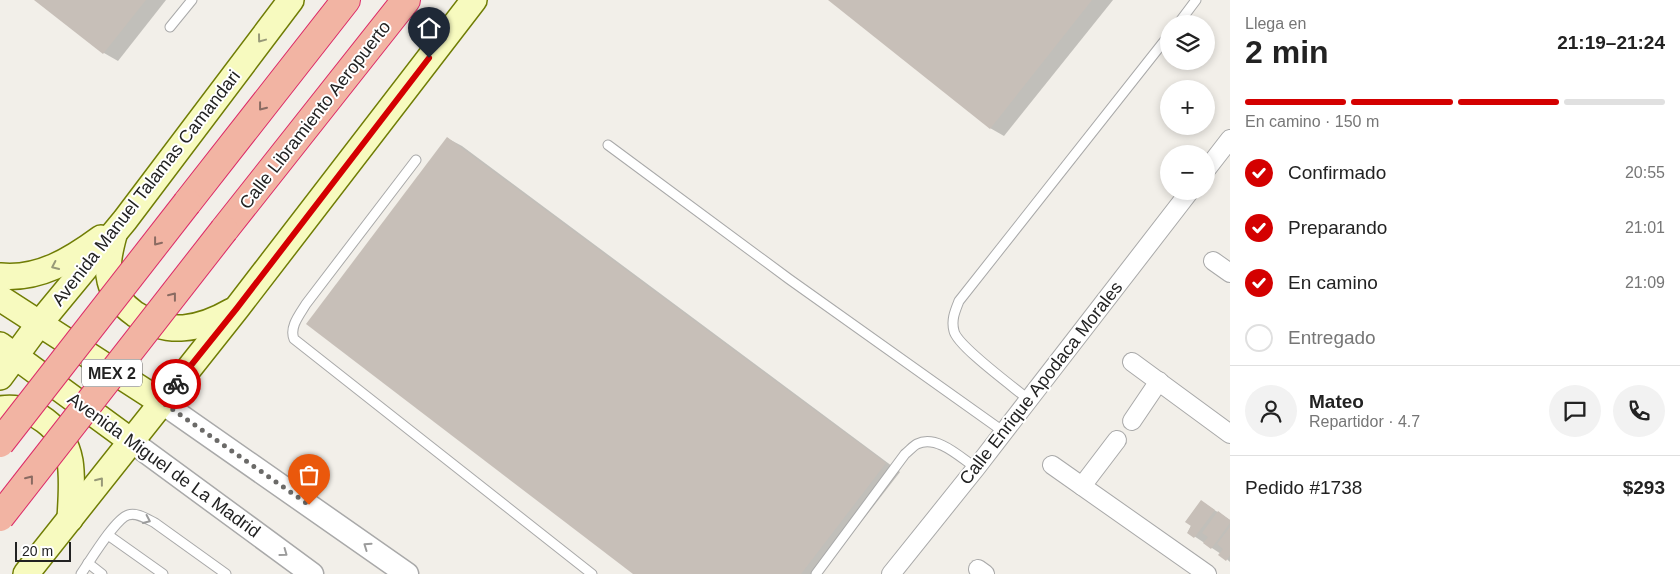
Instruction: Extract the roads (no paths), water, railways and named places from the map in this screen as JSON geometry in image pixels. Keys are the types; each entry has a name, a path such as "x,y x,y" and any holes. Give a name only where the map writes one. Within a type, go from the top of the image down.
{"highway":[{"name":"MEX 2","path":"0,443 346,0"},
{"name":"Calle Libramiento Aeropuerto","path":"0,517 406,0"}],"main road":[{"name":"Avenida Manuel Talamas Camandari","path":"0,376 7,351 39,324 119,228 291,0"},
{"path":"26,574 237,308 474,0"},
{"path":"0,276 33,275 51,268 85,250 119,228"},
{"path":"119,228 109,258 110,280 115,293 122,303 139,316 154,324 170,329 188,328 217,320 237,308"},
{"path":"0,298 162,402"},
{"name":"Avenida Miguel de La Madrid","path":"7,351 131,442"},
{"path":"0,409 13,408 35,414 59,434 65,444 70,460 72,481 70,520"}],"street":[{"path":"1215,158 1230,139"},
{"name":"Calle Enrique Apodaca Morales","path":"891,574 976,468 1183,200"},
{"path":"1213,261 1230,273"},
{"path":"1132,362 1230,434"},
{"path":"1132,421 1160,381"},
{"path":"162,402 407,574"},
{"path":"1082,486 1117,440"},
{"name":"Avenida Miguel de La Madrid","path":"131,442 312,574"},
{"path":"1052,465 1207,574"}],"lane":[{"path":"170,27 192,0"},
{"path":"1185,15 1196,0"},
{"path":"1029,400 973,355 954,333 953,315 959,301 1160,46"},
{"path":"608,145 789,279 1004,432"},
{"path":"416,160 306,304 293,327 292,334 294,340 592,574"},
{"path":"816,574 905,454 916,444 927,441 939,444 976,468"},
{"path":"81,574 120,520 130,514 143,516 226,574"},
{"path":"108,535 163,574"},
{"path":"88,563 102,574"}]}
